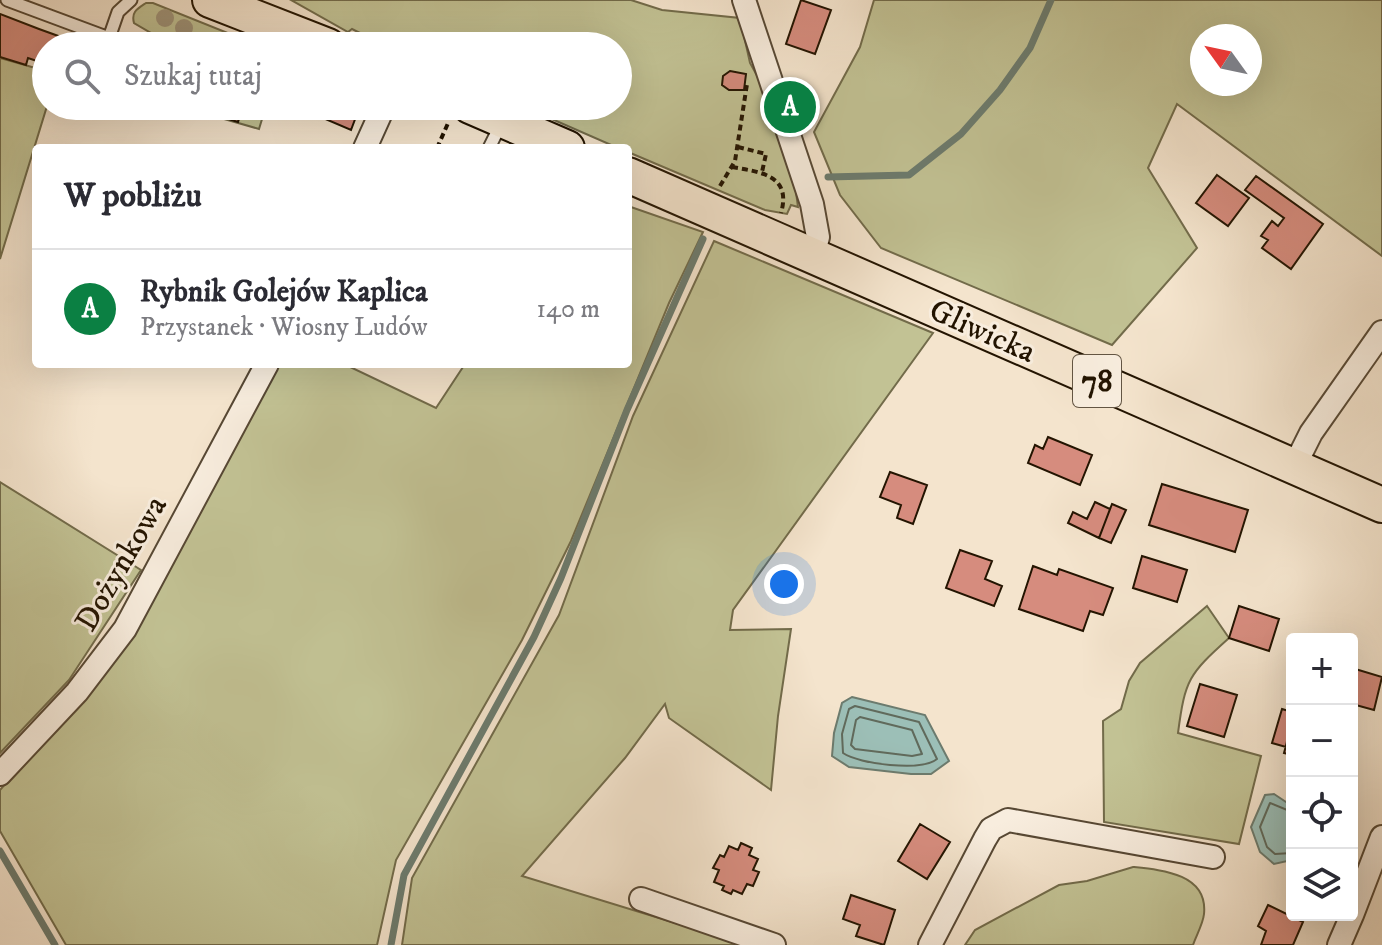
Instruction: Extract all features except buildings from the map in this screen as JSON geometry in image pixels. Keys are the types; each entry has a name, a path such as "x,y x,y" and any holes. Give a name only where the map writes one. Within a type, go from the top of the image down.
{"main road":[{"path":"210,0 292,32"},
{"path":"476,120 496,134 547,144"},
{"name":"Gliwicka","path":"632,177 1382,505"}],"street":[{"path":"744,0 812,204 818,237 813,256"},
{"path":"367,144 378,120"},
{"path":"1294,467 1311,433 1382,332"},
{"name":"Dożynkowa","path":"0,774 77,692 125,629 265,368"},
{"path":"930,945 991,829 1008,820 1213,857"},
{"path":"1358,899 1382,837"},
{"path":"641,899 774,945"},
{"path":"1339,945 1349,921"}],"lane":[{"path":"7,0 93,32"},
{"path":"111,32 118,12 131,0"}],"path":[{"path":"717,191 732,167 738,147 748,79 767,73"},
{"path":"440,144 455,120"},
{"path":"738,147 766,154 762,172"},
{"path":"732,167 762,172 775,178 783,197 778,222"}],"green space":[{"path":"291,0 631,0 662,10 740,18 750,63 760,81 794,177 798,207 791,205 787,214 765,210 632,154 632,144 609,144 554,120 632,120 632,32 358,32 352,29 348,32"},
{"path":"874,0 1382,0 1382,256 1177,104 1148,168 1197,248 1112,345 881,248 840,195 814,132 860,47"},
{"path":"146,3 153,3 225,32 149,32 134,23 136,11"},
{"path":"0,58 32,67 32,120 43,120 35,144 32,144 32,155 0,259"},
{"path":"228,120 262,120 259,129"},
{"path":"632,207 703,232 669,303 571,541 522,640 396,860 377,945 66,945 0,831 0,790 127,642 271,368 352,368 436,408 462,368 632,368"},
{"path":"714,241 933,333 733,610 730,630 791,629 771,790 669,718 665,704 625,758 522,876 747,945 402,945 412,878 559,615 633,416"},
{"path":"0,482 141,570 69,680 0,753"},
{"path":"1207,606 1229,638 1205,660 1191,679 1183,700 1178,733 1261,756 1239,844 1104,822 1103,721 1121,709 1129,681 1140,663"},
{"path":"1133,867 1170,873 1191,882 1199,890 1204,914 1193,945 965,945 975,930 1059,885 1087,881"}],"water":[{"path":"852,697 925,715 949,761 931,774 911,774 849,767 832,756 842,703"},
{"path":"1274,794 1286,802 1286,861 1274,864 1260,852 1251,827 1265,795"}],"waterway":[{"path":"828,177 909,175 961,134 1000,90 1030,48 1051,0"},
{"path":"391,945 404,875 534,637 561,578 627,410 703,239"},
{"path":"0,851 55,945"}],"place":[{"name":"Rybnik Golejów Kaplica","path":"790,107"}]}
